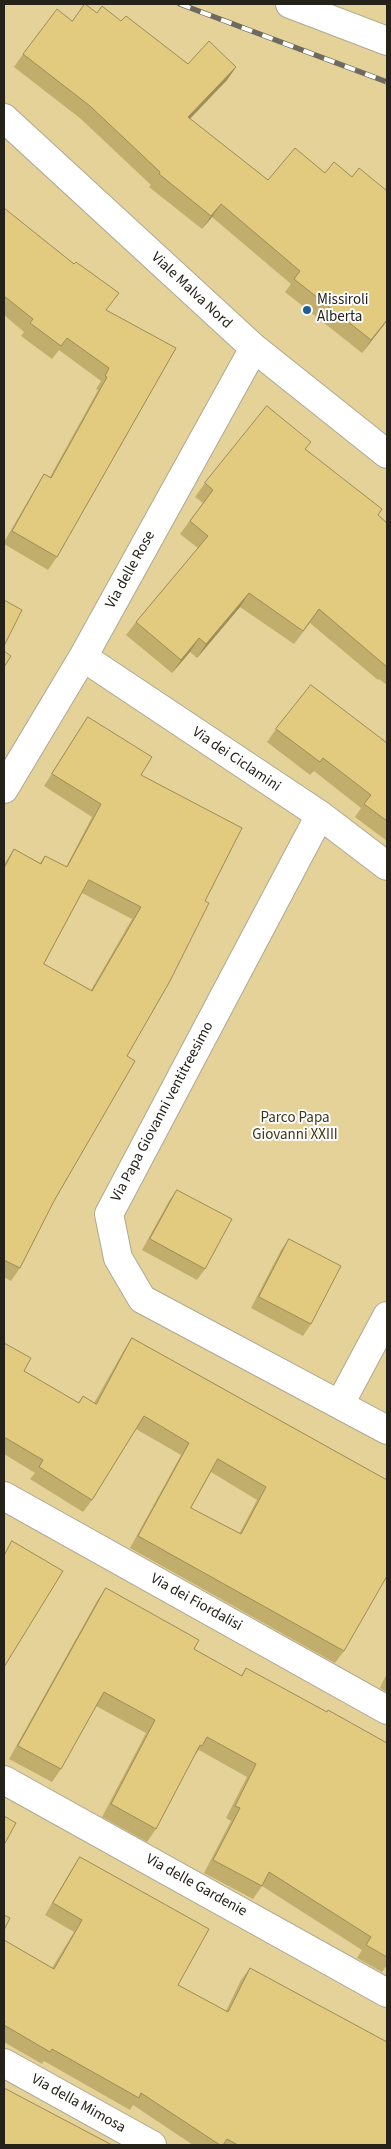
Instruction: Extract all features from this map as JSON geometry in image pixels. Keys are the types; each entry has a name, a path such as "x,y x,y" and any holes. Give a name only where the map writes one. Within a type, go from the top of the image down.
{"street":[{"path":"290,4 387,41"},
{"name":"Viale Malva Nord","path":"4,118 254,348 387,454"},
{"name":"Via delle Rose","path":"5,782 83,657 254,348"},
{"name":"Via dei Ciclamini","path":"83,657 320,815 387,866"},
{"name":"Via Papa Giovanni ventitreesimo","path":"320,815 109,1214 118,1258 142,1298 387,1430"},
{"path":"340,1404 387,1316"},
{"name":"Via dei Fiordalisi","path":"4,1496 387,1710"},
{"name":"Via delle Gardenie","path":"4,1780 387,1993"},
{"name":"Via della Mimosa","path":"4,2063 152,2145"}],"green space":[{"name":"Parco Papa Giovanni XXIII","path":"4,4 387,4 387,2145 4,2145"}],"building":[{"path":"85,4 97,13 102,6 121,21 126,16 188,64 209,41 236,67 188,117 268,180 295,148 325,173 334,162 352,177 359,168 387,191 387,320 371,340 294,279 300,271 221,204 211,216 159,174 160,172 90,106 23,54 57,9 72,21"},
{"path":"4,208 74,264 76,262 119,293 106,310 176,348 57,557 12,531 44,474 51,478 107,377 105,376 109,368 67,338 61,346 30,323 33,319 4,296"},
{"path":"267,406 311,442 305,449 382,509 378,515 387,523 387,667 319,609 303,631 249,593 206,644 199,638 181,660 136,622 208,536 190,521 213,490 205,483"},
{"path":"4,600 22,610 4,646"},
{"path":"4,651 11,656 4,667"},
{"path":"311,685 387,743 387,821 364,804 371,795 323,758 320,762 276,729"},
{"path":"88,717 152,757 141,775 242,828 205,901 209,903 170,981 127,1056 135,1061 54,1201 20,1268 4,1260 4,868 14,849 41,864 45,856 67,867 101,804 52,774","holes":["89,880 141,907 92,991 44,964"]},
{"path":"177,1190 232,1219 205,1269 150,1239"},
{"path":"289,1239 341,1266 311,1324 259,1297"},
{"path":"132,1338 387,1480 387,1576 344,1651 138,1536 189,1443 144,1416 92,1500 39,1467 43,1460 4,1437 4,1343 31,1358 24,1371 79,1403 83,1396 96,1404","holes":["218,1459 266,1487 241,1534 191,1508"]},
{"path":"12,1541 63,1571 4,1667 4,1556"},
{"path":"106,1588 199,1640 194,1649 242,1676 246,1668 387,1743 387,1957 366,1945 371,1937 269,1872 262,1886 213,1860 240,1808 235,1806 256,1764 207,1737 202,1746 200,1745 156,1829 111,1804 155,1720 104,1692 61,1769 18,1746"},
{"path":"4,1816 16,1823 4,1845"},
{"path":"80,1857 209,1929 178,1985 228,2012 250,1968 387,2042 387,2145 238,2145 227,2139 223,2145 220,2145 141,2093 139,2098 52,2049 50,2052 4,2025 4,1940 54,1969 82,1920 53,1903"},
{"path":"4,1915 10,1918 4,1930"},
{"path":"4,2088 112,2145 4,2145"}],"railway":[{"path":"180,4 387,82"}],"place":[{"name":"Missiroli Alberta","path":"307,310"}]}
